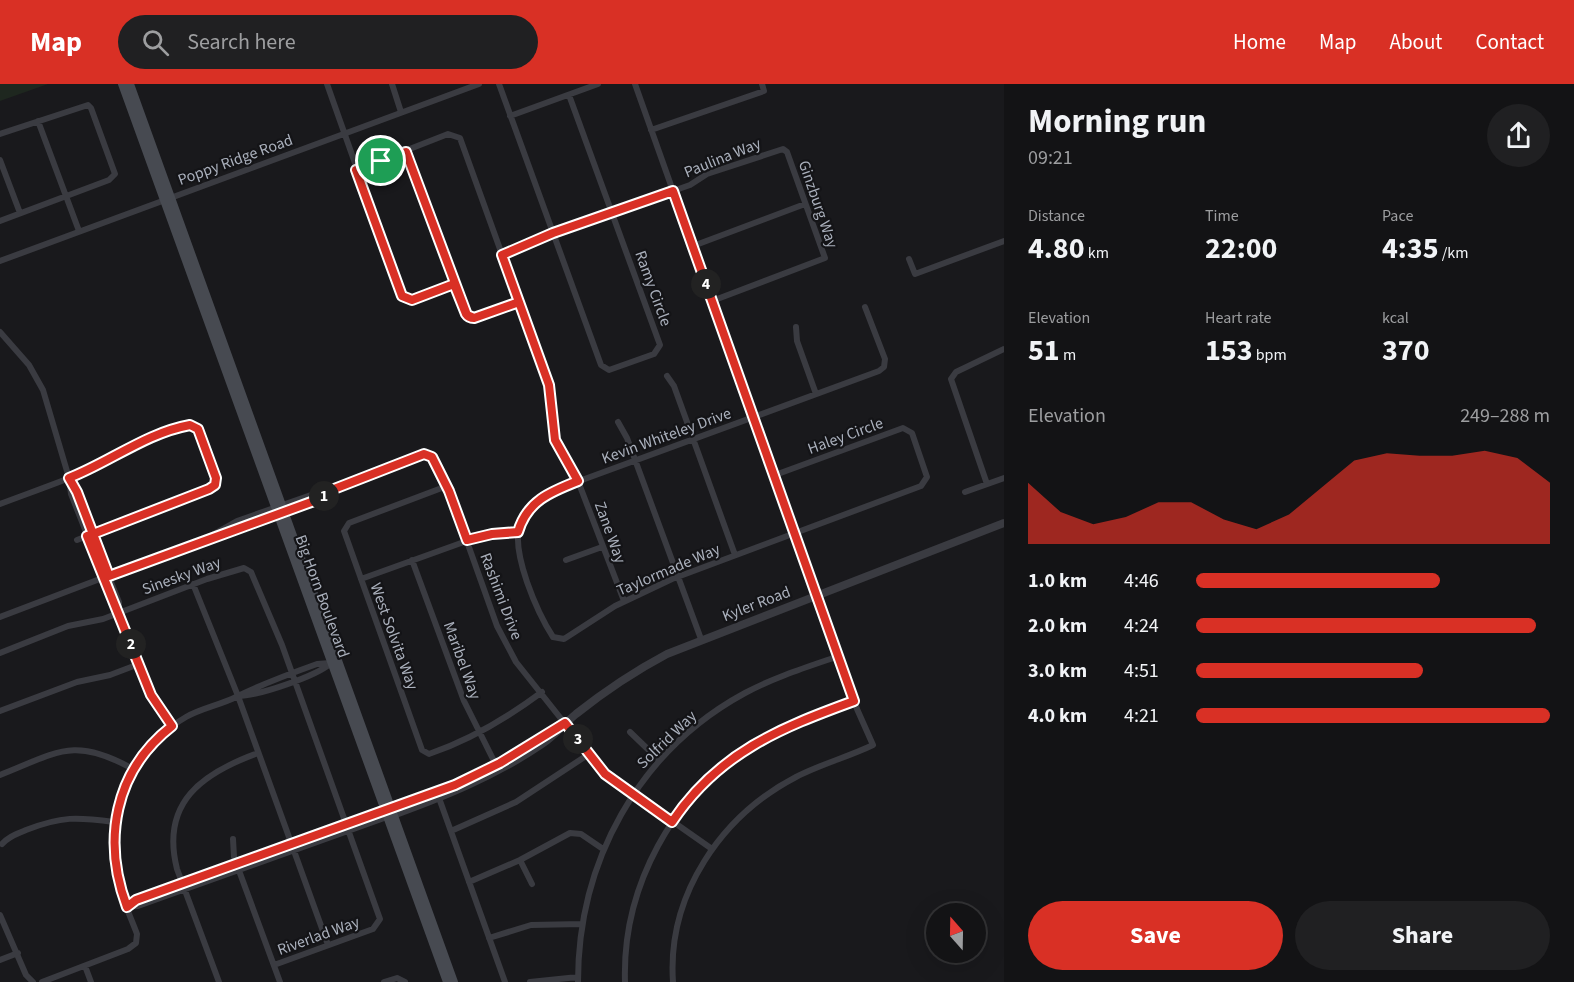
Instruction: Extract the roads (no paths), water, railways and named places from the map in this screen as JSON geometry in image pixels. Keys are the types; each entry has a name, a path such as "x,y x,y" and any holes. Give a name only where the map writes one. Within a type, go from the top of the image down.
{"main road":[{"name":"Big Horn Boulevard","path":"122,84 168,198"},
{"name":"Big Horn Boulevard","path":"130,84 168,198 389,813 447,982"},
{"name":"Big Horn Boulevard","path":"280,510 332,663 454,982"}],"street":[{"path":"327,84 402,296 412,300 454,284"},
{"path":"392,84 401,112"},
{"name":"Poppy Ridge Road","path":"0,261 479,84"},
{"path":"498,84 553,233"},
{"path":"510,116 598,84"},
{"path":"634,84 854,701 873,745 784,783 747,811 712,849 695,875 684,902 674,947 673,982"},
{"path":"651,130 764,91 762,84"},
{"path":"569,95 612,213"},
{"path":"0,134 87,105 91,108 115,174 109,180 0,221"},
{"path":"38,121 79,231"},
{"name":"Zane Way","path":"406,152 446,135 455,135 462,141 549,385 555,440 578,481 624,601"},
{"name":"Paulina Way","path":"502,255 553,233 690,185 707,174 783,149"},
{"name":"Ginzburg Way","path":"712,301 823,261 825,258 787,152 783,149"},
{"path":"356,170 406,152 454,284 470,317 519,302"},
{"path":"1,164 20,213"},
{"path":"693,246 805,204"},
{"name":"Ramy Circle","path":"553,233 602,367 607,370 620,366 654,354 660,345 612,213"},
{"path":"909,259 915,273 1004,241"},
{"name":"Kevin Whiteley Drive","path":"518,532 525,514 537,501 552,491 883,369 885,359 865,307"},
{"path":"796,327 797,341 816,394"},
{"path":"0,332 29,365 40,383 69,478 106,577 114,606 119,612 151,695 172,726"},
{"path":"987,484 951,379 957,372 1004,350"},
{"path":"668,376 674,386 735,555"},
{"path":"618,422 635,461 700,639"},
{"path":"0,504 89,470 128,448 186,425 194,426 199,431 216,476 213,487 77,540"},
{"name":"Haley Circle","path":"775,475 903,428 910,431 923,464 927,479 921,486 795,532"},
{"name":"Rashimi Drive","path":"280,510 314,501 334,489 428,454 447,486 505,645 516,662 605,774 631,795 712,849"},
{"path":"965,492 1004,478"},
{"name":"West Solvita Way","path":"447,486 349,523 344,528 424,753 431,753 478,733"},
{"path":"0,617 280,510"},
{"name":"Kyler Road","path":"389,813 496,765 565,723 635,671 700,639 1004,523"},
{"path":"361,579 467,540 492,534 518,532"},
{"name":"Taylormade Way","path":"518,532 517,551 534,601 544,623 557,640 564,639 624,601 678,577 795,532"},
{"path":"566,560 602,547"},
{"name":"Maribel Way","path":"412,560 464,701 496,765"},
{"name":"Sinesky Way","path":"0,653 68,626 119,612 193,584 242,569 251,572 293,677 347,828"},
{"path":"193,584 238,696 328,945"},
{"name":"Solfrid Way","path":"578,980 582,924 590,885 603,849 631,795 660,760 690,731 732,701 771,681 838,656"},
{"path":"42,982 134,945 137,934 115,869 114,822 120,797 133,769 153,742 172,726 196,712 248,690 293,677 320,663 332,663"},
{"path":"0,711 77,682 110,675 139,664"},
{"path":"478,733 542,692"},
{"path":"625,982 628,939 638,894 651,859 672,822 703,785 742,751 786,727 854,701"},
{"name":"Kyler Road","path":"127,907 136,900 184,887 389,813 439,798 517,760 553,736 565,723"},
{"path":"630,732 660,760"},
{"path":"0,775 56,753 81,749 102,752 133,769"},
{"path":"218,982 175,863 174,842 177,820 185,801 199,783 211,773 258,753"},
{"path":"451,831 516,802 589,754"},
{"path":"439,798 505,982"},
{"path":"2,844 10,837 58,819 80,817 114,822"},
{"name":"Riverlad Way","path":"273,965 373,929 379,921 347,828"},
{"path":"469,882 520,860 573,832 581,834 603,849"},
{"path":"233,839 238,867 280,982"},
{"path":"520,860 532,884"},
{"path":"0,915 27,978 33,982"},
{"path":"489,938 531,925 582,924"},
{"path":"0,960 18,953"},
{"path":"85,966 91,982"},
{"path":"384,982 397,978 405,982"},
{"path":"530,982 578,980"}]}
